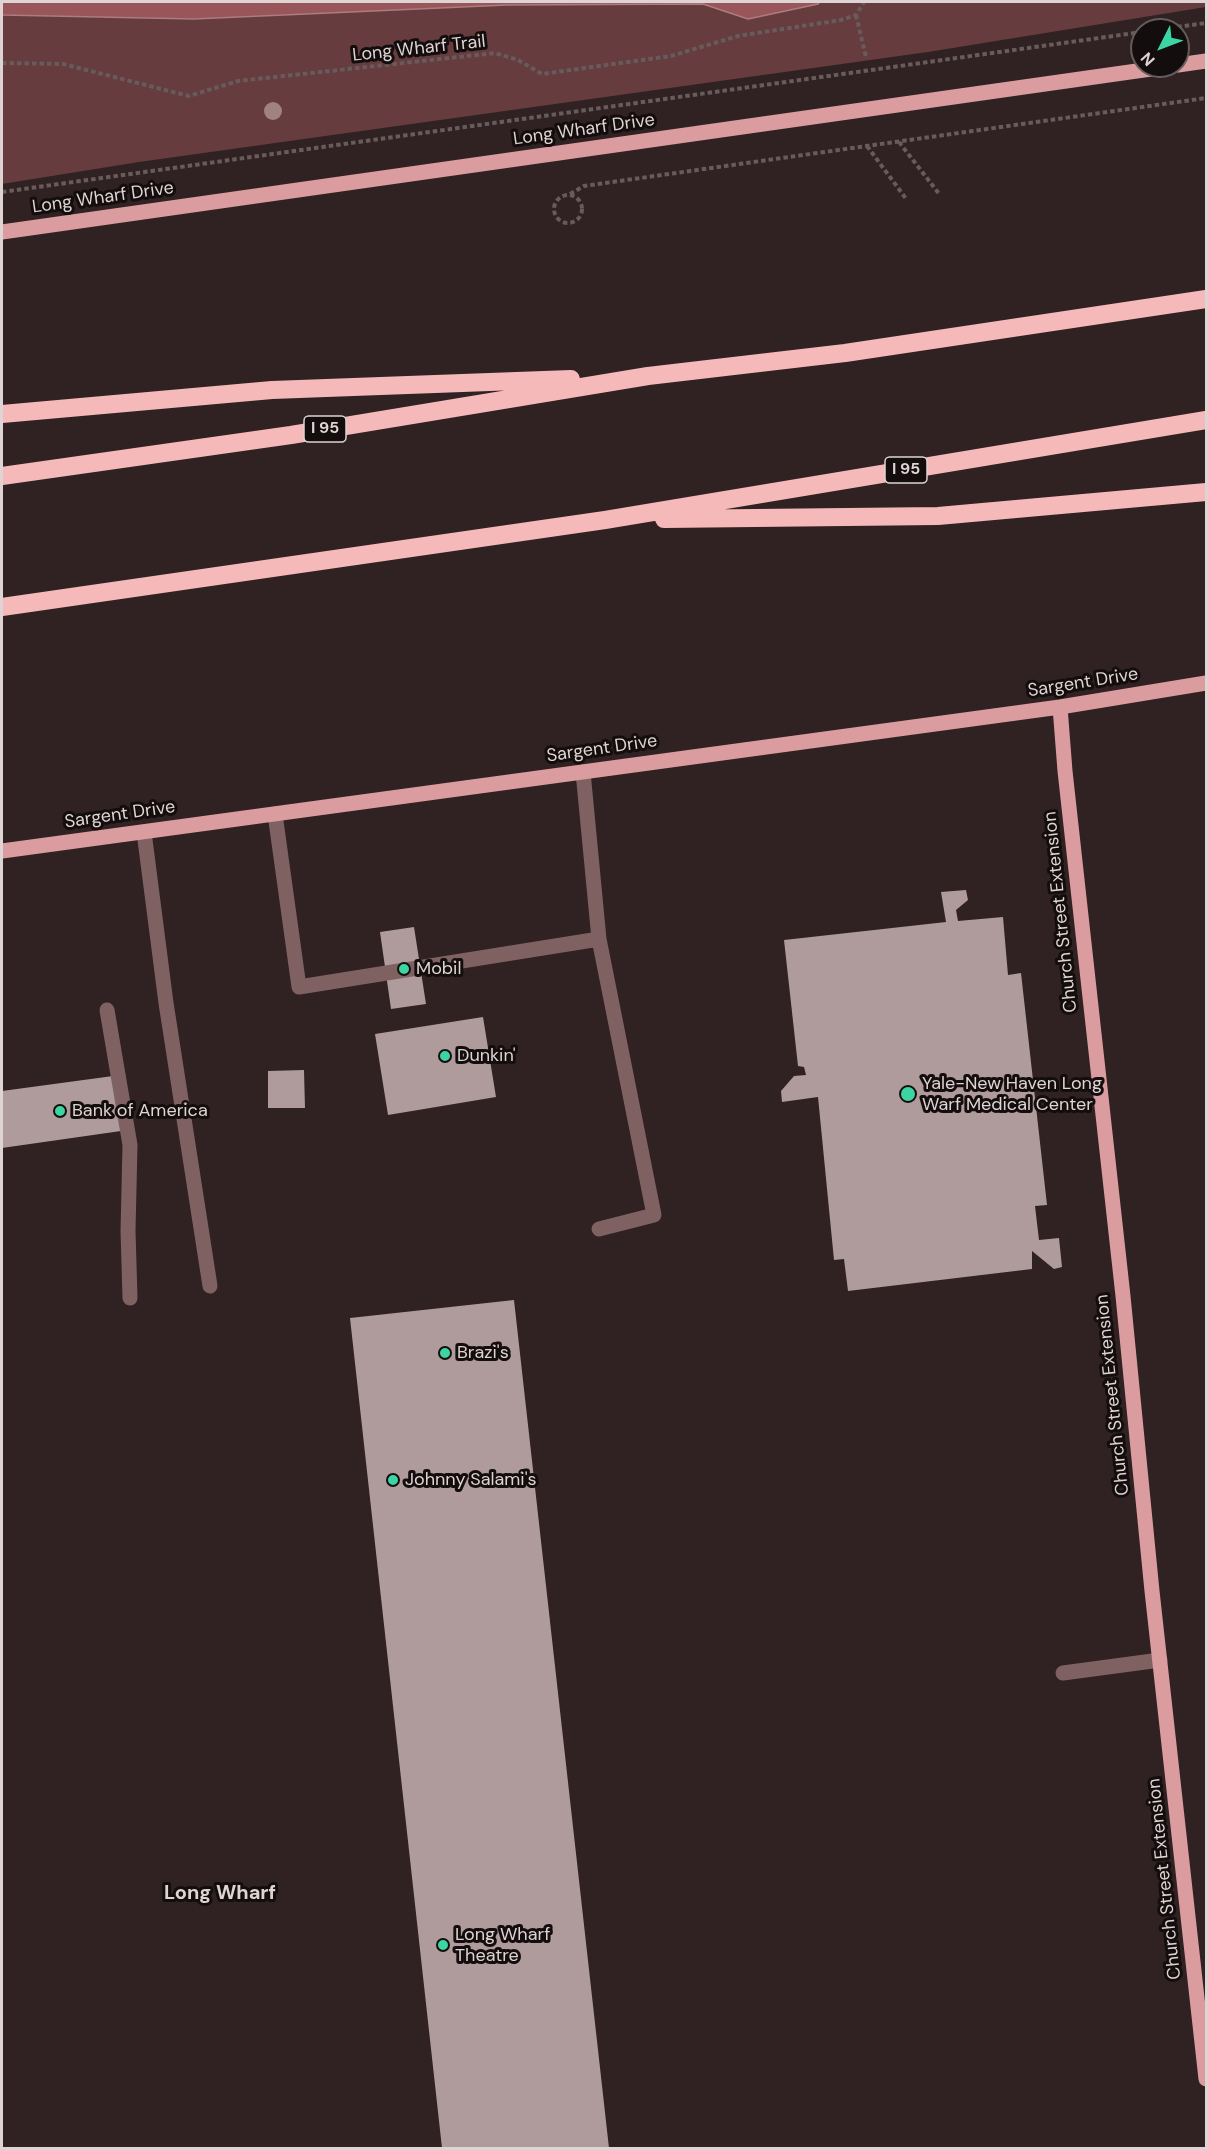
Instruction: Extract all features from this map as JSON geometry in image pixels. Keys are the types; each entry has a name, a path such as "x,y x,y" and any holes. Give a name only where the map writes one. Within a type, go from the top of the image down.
{"highway":[{"name":"I 95","path":"2,476 291,435 648,376 845,353 1206,299"},
{"path":"2,414 272,390 648,376"},
{"name":"I 95","path":"2,607 605,520 1206,420"},
{"path":"605,520 938,516 1206,492"}],"main road":[{"path":"1190,63 1206,61"},
{"name":"Long Wharf Drive","path":"2,232 1130,72"},
{"name":"Sargent Drive","path":"2,851 1060,708 1206,683"},
{"name":"Church Street Extension","path":"1060,708 1206,2079"}],"lane":[{"path":"584,772 599,939 654,1215 599,1229"},
{"path":"275,814 299,987 599,939"},
{"path":"144,832 166,1003 210,1286"},
{"path":"107,1010 130,1145 128,1231 130,1298"},
{"path":"1063,1673 1160,1660"}],"path":[{"path":"864,2 856,15 866,57"},
{"name":"Long Wharf Trail","path":"2,63 63,64 189,96 238,81 495,53 518,60 542,74 671,56 738,36 841,20 856,15"},
{"path":"1190,25 1206,23"},
{"path":"2,192 1130,34"},
{"path":"570,194 577,197 582,211 580,217 574,222 567,223 560,221 555,215 556,200 584,186 1206,98"},
{"path":"878,136 879,144"},
{"path":"899,142 940,195"},
{"path":"867,146 907,200"}],"shaded area":[{"path":"2,2 820,2 748,19 703,4 507,5 194,19 2,15"},
{"path":"820,2 1206,2 1206,7 928,52 139,162 2,184 2,15 194,19 507,5 703,4 748,19"}],"building":[{"name":"Yale-New Haven Long Warf Medical Center","path":"966,890 968,900 956,910 958,921 1003,917 1008,975 1021,973 1047,1205 1035,1206 1039,1240 1059,1238 1062,1267 1054,1269 1032,1251 1032,1269 848,1291 844,1259 834,1260 818,1097 782,1102 781,1091 794,1076 806,1075 804,1067 798,1066 784,940 946,922 941,892"},
{"path":"414,927 426,1004 391,1009 380,932"},
{"path":"483,1017 496,1097 388,1115 375,1034"},
{"path":"304,1070 305,1108 268,1108 268,1071"},
{"name":"Bank of America","path":"113,1076 121,1131 2,1148 2,1091"},
{"path":"514,1300 609,2148 442,2148 350,1318"}],"place":[{"name":"Mobil","path":"404,969"},
{"name":"Dunkin'","path":"445,1056"},
{"name":"Yale-New Haven Long Warf Medical Center","path":"908,1094"},
{"name":"Bank of America","path":"60,1111"},
{"name":"Brazi's","path":"445,1353"},
{"name":"Johnny Salami's","path":"393,1480"},
{"name":"Long Wharf Theatre","path":"443,1945"}],"district":[{"name":"Long Wharf","path":"220,1894"}]}
